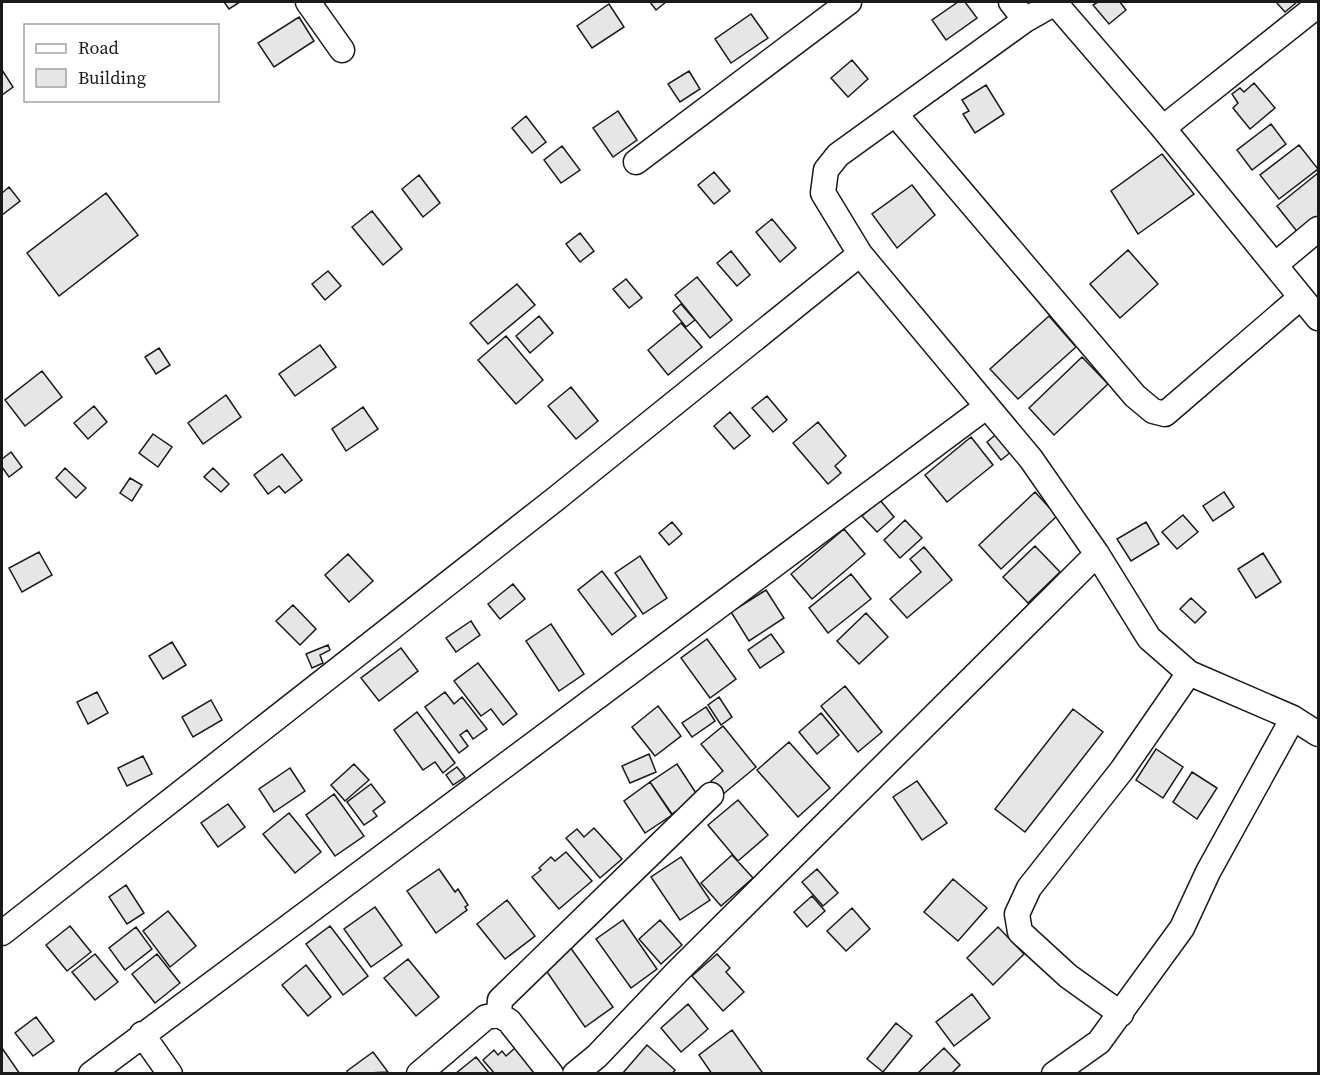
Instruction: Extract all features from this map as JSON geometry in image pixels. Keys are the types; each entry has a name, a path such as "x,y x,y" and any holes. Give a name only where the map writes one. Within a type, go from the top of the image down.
{"street":[{"path":"308,2 342,50"},
{"path":"636,162 849,2"},
{"path":"1318,318 1056,2 1018,11 896,115 838,155 826,170 823,193 860,254 1031,459 1097,554 1149,638 1190,674 1293,718 1318,734"},
{"path":"1162,128 1318,5"},
{"path":"896,115 1135,396 1153,411 1165,414 1301,297"},
{"path":"1275,265 1318,230"},
{"path":"2,933 539,512 860,254"},
{"path":"91,1074 986,407"},
{"path":"575,1074 597,1056 676,973 1097,554"},
{"path":"1120,1014 1068,976 1020,932 1017,914 1029,888 1122,770 1190,674"},
{"path":"1054,1074 1099,1042 1182,928 1208,872 1293,718"},
{"path":"499,1015 500,1000 711,795"},
{"path":"419,1074 486,1017 499,1015 508,1021 551,1074"},
{"path":"142,1034 170,1074"}],"building":[{"path":"224,2 240,2 229,9"},
{"path":"650,2 666,2 656,10"},
{"path":"958,2 965,2 977,18 946,40 932,20"},
{"path":"1098,2 1120,2 1126,10 1109,24 1093,5"},
{"path":"1276,2 1297,2 1285,12"},
{"path":"609,4 624,27 592,48 577,26"},
{"path":"751,14 768,38 731,63 715,39"},
{"path":"299,17 314,41 274,67 258,43"},
{"path":"852,60 868,79 848,97 831,78"},
{"path":"2,70 13,87 2,95"},
{"path":"689,71 700,89 680,102 668,84"},
{"path":"1254,83 1275,108 1250,129 1233,108 1238,103 1232,94 1240,88 1244,92"},
{"path":"986,85 1004,114 975,133 963,114 969,111 962,100"},
{"path":"618,111 637,140 613,157 593,128"},
{"path":"526,116 546,142 532,153 512,128"},
{"path":"1271,124 1286,144 1252,170 1237,150"},
{"path":"1299,145 1318,169 1279,199 1260,175"},
{"path":"562,146 580,170 561,183 544,160"},
{"path":"1162,154 1194,194 1138,234 1111,191"},
{"path":"714,172 730,191 714,204 698,185"},
{"path":"1318,173 1318,218 1299,234 1277,206"},
{"path":"419,175 440,203 423,217 402,189"},
{"path":"912,185 935,215 897,248 872,214"},
{"path":"9,187 20,201 2,215 2,193"},
{"path":"106,193 138,235 59,296 27,253"},
{"path":"372,211 402,249 383,265 352,227"},
{"path":"772,219 796,248 780,262 756,232"},
{"path":"580,233 594,251 580,262 566,244"},
{"path":"1128,250 1158,284 1120,318 1090,284"},
{"path":"731,251 750,275 737,286 717,263"},
{"path":"328,271 341,286 325,300 312,284"},
{"path":"697,277 732,320 710,338 675,295"},
{"path":"626,279 642,298 629,308 613,289"},
{"path":"517,284 535,305 488,344 470,323"},
{"path":"681,304 695,320 686,327 673,311"},
{"path":"539,316 553,333 530,353 516,336"},
{"path":"1049,316 1076,347 1018,399 990,369"},
{"path":"681,323 702,347 668,375 648,350"},
{"path":"506,336 543,380 516,404 478,360"},
{"path":"320,345 336,367 295,396 279,374"},
{"path":"159,348 170,365 156,374 145,357"},
{"path":"1082,357 1108,384 1054,435 1029,408"},
{"path":"42,371 62,397 25,426 5,400"},
{"path":"571,387 598,421 576,439 548,406"},
{"path":"226,395 241,417 203,444 188,423"},
{"path":"767,396 787,420 773,432 752,408"},
{"path":"94,406 107,422 88,439 74,423"},
{"path":"363,407 378,429 346,451 332,429"},
{"path":"730,412 750,436 734,449 714,426"},
{"path":"818,422 846,456 835,466 841,473 828,484 793,443"},
{"path":"1001,430 1016,448 1001,460 987,442"},
{"path":"153,434 172,447 158,467 139,453"},
{"path":"971,437 993,465 947,502 925,475"},
{"path":"11,452 22,467 9,477 2,467 2,459"},
{"path":"282,454 302,480 285,493 279,486 268,494 254,475"},
{"path":"65,468 86,488 76,498 56,478"},
{"path":"213,468 229,484 221,492 204,477"},
{"path":"130,478 142,485 132,501 120,493"},
{"path":"1035,492 1057,516 1001,569 979,545"},
{"path":"1224,492 1234,507 1213,521 1203,506"},
{"path":"880,500 894,517 877,532 862,516"},
{"path":"1183,515 1198,532 1177,549 1162,532"},
{"path":"905,520 922,538 900,558 884,540"},
{"path":"672,522 682,534 669,545 659,533"},
{"path":"1146,522 1159,544 1131,561 1117,539"},
{"path":"844,529 865,554 812,599 791,574"},
{"path":"1035,546 1060,572 1028,603 1003,577"},
{"path":"924,547 952,580 907,618 890,599 921,572 910,559"},
{"path":"39,552 52,575 22,592 9,568"},
{"path":"1263,553 1281,582 1256,598 1238,569"},
{"path":"348,554 373,581 349,602 325,575"},
{"path":"640,556 667,598 643,614 615,573"},
{"path":"602,571 636,616 612,635 578,590"},
{"path":"851,574 871,599 828,633 809,608"},
{"path":"513,584 525,599 500,619 488,604"},
{"path":"766,590 784,618 749,641 731,612"},
{"path":"1191,598 1206,612 1195,623 1180,609"},
{"path":"293,605 316,629 300,645 276,621"},
{"path":"866,613 888,637 859,664 837,641"},
{"path":"471,621 480,635 456,652 446,638"},
{"path":"551,624 584,674 559,691 526,641"},
{"path":"771,634 784,652 760,668 748,650"},
{"path":"707,639 736,679 710,698 681,658"},
{"path":"172,642 186,665 163,679 149,656"},
{"path":"328,645 330,650 320,655 323,663 312,668 306,654"},
{"path":"401,648 418,671 379,701 361,678"},
{"path":"478,663 517,714 503,725 491,709 481,716 454,681"},
{"path":"845,686 882,732 858,752 821,706"},
{"path":"97,692 108,713 88,724 77,702"},
{"path":"445,692 454,704 462,697 487,729 473,739 467,730 460,735 468,746 459,753 425,707"},
{"path":"719,697 732,717 721,725 708,705"},
{"path":"211,700 222,720 193,737 182,717"},
{"path":"658,706 681,736 655,756 632,727"},
{"path":"706,707 715,721 692,737 682,723"},
{"path":"1073,709 1103,732 1025,832 995,809"},
{"path":"417,712 455,763 443,773 435,762 423,770 394,730"},
{"path":"821,713 839,735 817,754 799,732"},
{"path":"723,726 756,767 722,795 711,781 723,771 701,744"},
{"path":"789,742 830,788 798,817 757,770"},
{"path":"1156,749 1183,767 1163,798 1136,780"},
{"path":"649,754 656,772 630,783 622,766"},
{"path":"143,756 152,774 127,786 118,768"},
{"path":"354,764 369,780 345,801 331,785"},
{"path":"677,764 698,796 672,814 650,782"},
{"path":"457,767 465,777 453,785 446,775"},
{"path":"290,768 305,791 274,812 259,789"},
{"path":"1192,772 1217,788 1197,819 1173,802"},
{"path":"917,781 947,823 922,840 893,797"},
{"path":"650,782 672,815 645,833 624,801"},
{"path":"371,784 385,802 373,811 377,816 364,825 347,802"},
{"path":"334,794 364,836 335,856 306,815"},
{"path":"738,800 768,835 738,861 708,825"},
{"path":"228,804 245,827 218,847 201,823"},
{"path":"289,813 321,852 295,873 263,834"},
{"path":"594,828 622,859 600,878 566,838 577,829 584,837"},
{"path":"566,852 592,881 559,909 532,877 551,857 555,861"},
{"path":"732,855 753,878 721,906 701,883"},
{"path":"681,857 710,900 680,920 651,877"},
{"path":"439,869 455,892 458,889 468,905 465,907 467,910 436,933 407,891"},
{"path":"817,869 838,893 823,906 802,882"},
{"path":"953,879 987,908 958,941 924,912"},
{"path":"126,885 144,913 127,924 109,897"},
{"path":"812,896 825,911 807,927 794,912"},
{"path":"507,900 535,936 505,959 477,924"},
{"path":"375,907 402,945 371,967 344,929"},
{"path":"852,908 870,929 846,951 827,931"},
{"path":"168,911 196,946 170,967 143,931"},
{"path":"623,920 657,969 631,988 596,939"},
{"path":"660,920 682,945 661,964 639,939"},
{"path":"70,926 91,952 67,971 46,945"},
{"path":"330,926 368,976 343,995 306,944"},
{"path":"136,927 152,949 125,970 109,948"},
{"path":"998,927 1024,954 993,985 967,958"},
{"path":"570,947 613,1007 585,1027 543,966"},
{"path":"95,954 118,982 95,1000 72,972"},
{"path":"157,954 180,983 155,1003 132,974"},
{"path":"717,954 730,968 726,972 744,992 723,1011 692,976"},
{"path":"408,959 439,997 416,1016 384,978"},
{"path":"306,965 331,997 308,1016 282,985"},
{"path":"972,994 990,1018 954,1046 936,1022"},
{"path":"688,1004 708,1029 681,1052 661,1028"},
{"path":"36,1017 54,1041 33,1056 15,1033"},
{"path":"896,1023 912,1036 883,1072 867,1059"},
{"path":"732,1030 762,1072 759,1074 712,1074 699,1055"},
{"path":"647,1045 675,1070 672,1074 622,1074"},
{"path":"516,1047 538,1074 495,1074 483,1060 494,1050 498,1055 502,1051 506,1056"},
{"path":"2,1048 20,1074 2,1074"},
{"path":"944,1048 960,1065 951,1074 917,1074"},
{"path":"373,1052 388,1072 348,1074 347,1071"},
{"path":"476,1057 490,1074 455,1074"}]}
